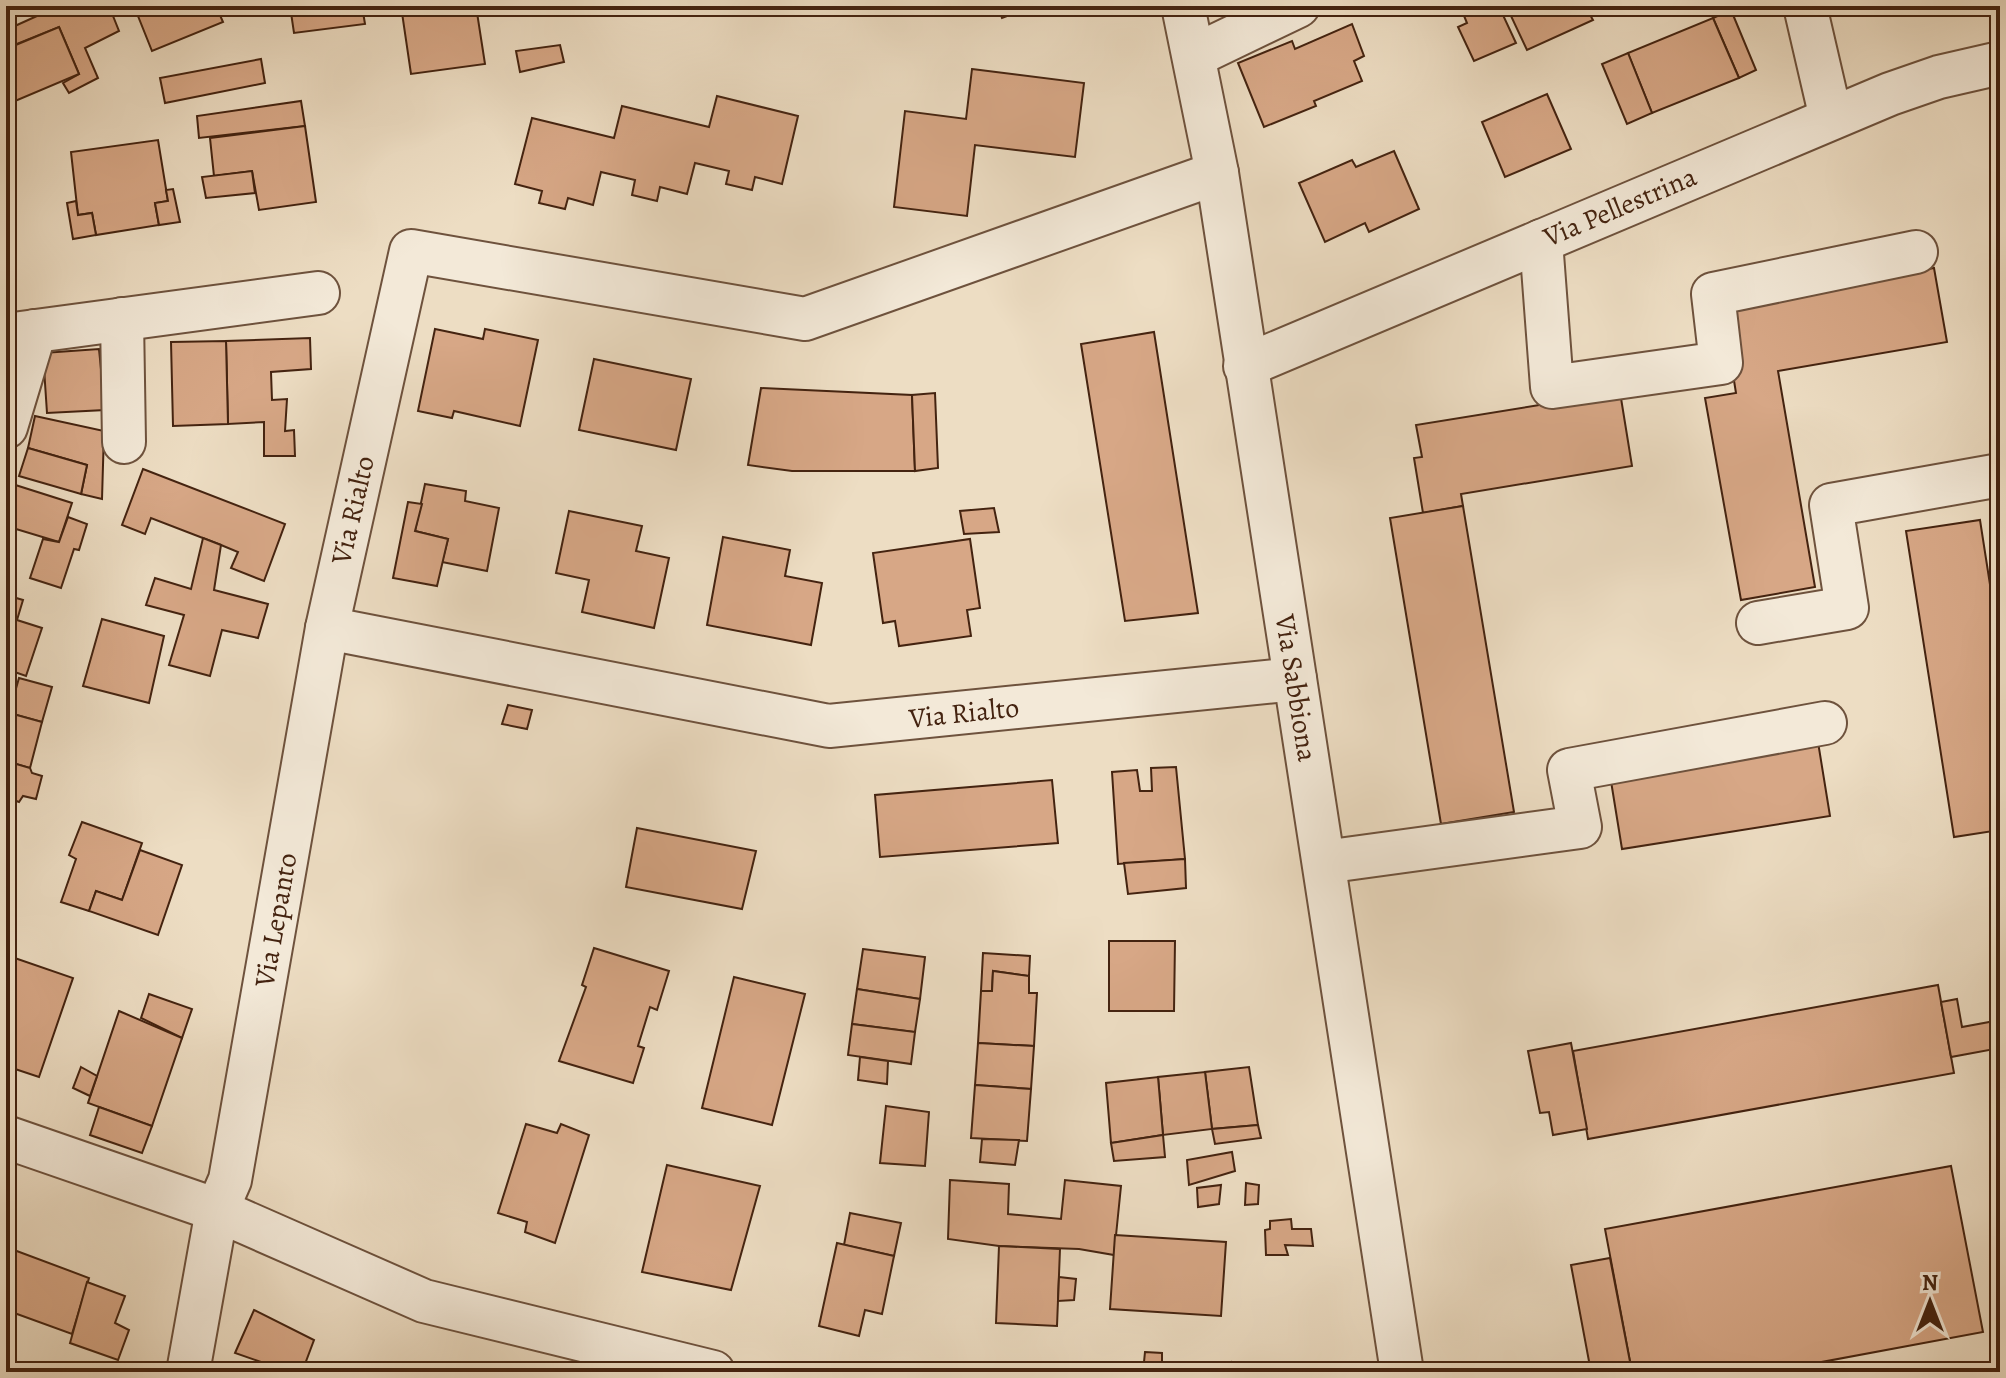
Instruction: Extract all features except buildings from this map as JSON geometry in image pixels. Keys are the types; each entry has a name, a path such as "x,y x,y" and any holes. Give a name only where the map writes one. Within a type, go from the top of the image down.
{"street":[{"name":"Via Sabbiona","path":"1183,6 1217,173 1402,1372"},
{"path":"1194,56 1298,6"},
{"path":"1805,6 1831,118"},
{"name":"Via Pellestrina","path":"1245,366 1831,118 1939,77 1998,74"},
{"name":"Via Rialto","path":"1217,173 805,319 411,251 327,628 829,726 1295,679"},
{"path":"1541,241 1552,387 1721,363 1713,294 1916,252"},
{"path":"6,427 20,333 318,293"},
{"path":"122,319 124,442"},
{"path":"1758,623 1847,608 1831,505 2000,475"},
{"name":"Via Lepanto","path":"188,1372 217,1210 230,1180 327,628"},
{"path":"1324,862 1580,827 1569,770 1825,723"},
{"path":"6,1137 217,1210 424,1301 713,1372"}]}
